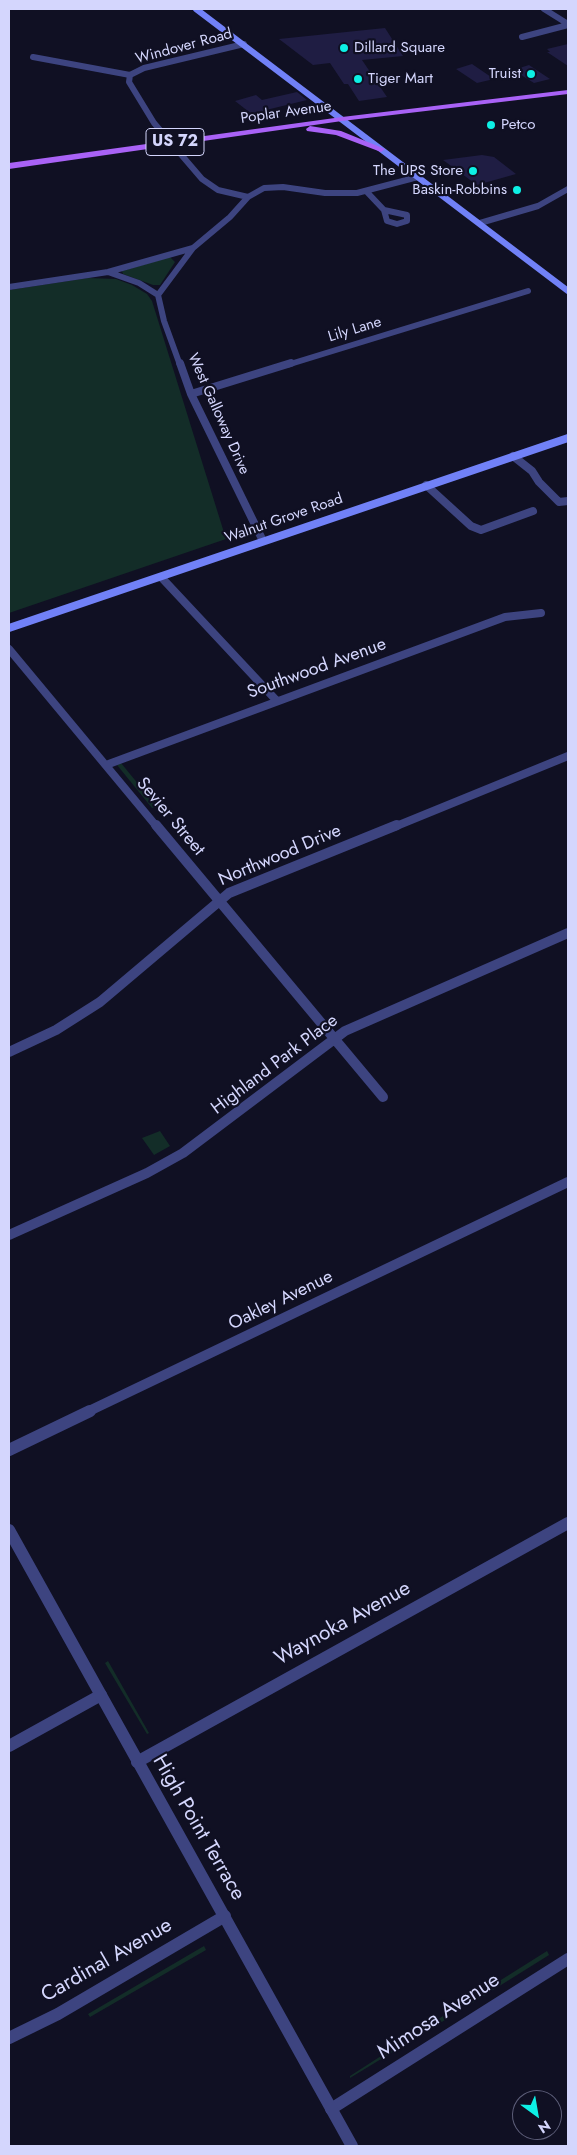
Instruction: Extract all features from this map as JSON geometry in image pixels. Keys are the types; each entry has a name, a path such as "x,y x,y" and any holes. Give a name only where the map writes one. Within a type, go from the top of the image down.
{"main road":[{"path":"196,9 568,291"},
{"name":"Poplar Avenue","path":"9,166 342,119 568,92"},
{"path":"267,129 332,131 354,137 381,149"},
{"name":"Walnut Grove Road","path":"9,628 568,438"}],"street":[{"path":"544,9 568,24"},
{"path":"522,37 568,24"},
{"name":"Windover Road","path":"244,44 144,68 130,75 129,82 154,123 210,186 225,192 248,197"},
{"path":"33,57 130,75"},
{"path":"108,272 139,283 158,295 193,248 230,217 248,197 258,190 272,187 325,194 366,191 418,177"},
{"path":"480,223 538,206 568,189"},
{"path":"366,191 384,210"},
{"path":"9,287 108,272 193,248"},
{"name":"Lily Lane","path":"191,394 528,291"},
{"name":"West Galloway Drive","path":"158,295 164,321 191,394 263,542"},
{"path":"513,456 532,471 539,482 559,502 568,501"},
{"path":"426,485 471,526 481,530 533,511"},
{"path":"161,577 276,700"},
{"name":"Southwood Avenue","path":"106,764 505,617 529,612 541,613"},
{"name":"Sevier Street","path":"9,649 333,1038 384,1096"},
{"name":"Northwood Drive","path":"9,1052 61,1028 100,1002 209,910 218,900 229,893 568,756"},
{"name":"Highland Park Place","path":"9,1235 147,1173 183,1153 320,1051 333,1038 345,1031 568,933"},
{"name":"Oakley Avenue","path":"9,1450 568,1182"},
{"name":"Waynoka Avenue","path":"137,1762 568,1523"},
{"name":"High Point Terrace","path":"9,1530 352,2146"},
{"path":"9,1746 101,1696"},
{"name":"Cardinal Avenue","path":"9,2038 58,2014 224,1916"},
{"name":"Mimosa Avenue","path":"331,2110 568,1959"}],"green space":[{"path":"170,257 175,262 160,285 153,285 123,274 122,271"},
{"path":"88,278 116,279 132,285 147,294 152,301 226,539 9,613 9,290"},
{"path":"121,763 157,807 152,808 117,765"},
{"path":"160,1131 170,1146 154,1155 142,1138"},
{"path":"108,1661 149,1733 147,1734 105,1663"},
{"path":"204,1946 206,1950 90,2017 88,2014"},
{"path":"547,1951 549,1955 469,2005 466,2002"},
{"path":"443,2016 445,2020 350,2078 350,2076"}],"building":[{"name":"Dillard Square","path":"385,28 403,56 362,60 387,97 359,101 348,84 344,84 330,63 313,65 279,39"},
{"path":"568,44 568,66 547,52 550,52 547,49"},
{"path":"472,64 494,79 477,83 456,69"},
{"name":"Truist","path":"529,65 550,79 534,83 513,70"},
{"path":"297,92 307,100 266,110 276,118 262,122 235,101 256,95 262,100"},
{"path":"482,155 494,157 516,174 477,185 443,160"}],"place":[{"name":"Dillard Square","path":"344,48"},
{"name":"Truist","path":"531,74"},
{"name":"Tiger Mart","path":"358,79"},
{"name":"Petco","path":"491,125"},
{"name":"The UPS Store","path":"473,171"},
{"name":"Baskin-Robbins","path":"517,190"}]}
